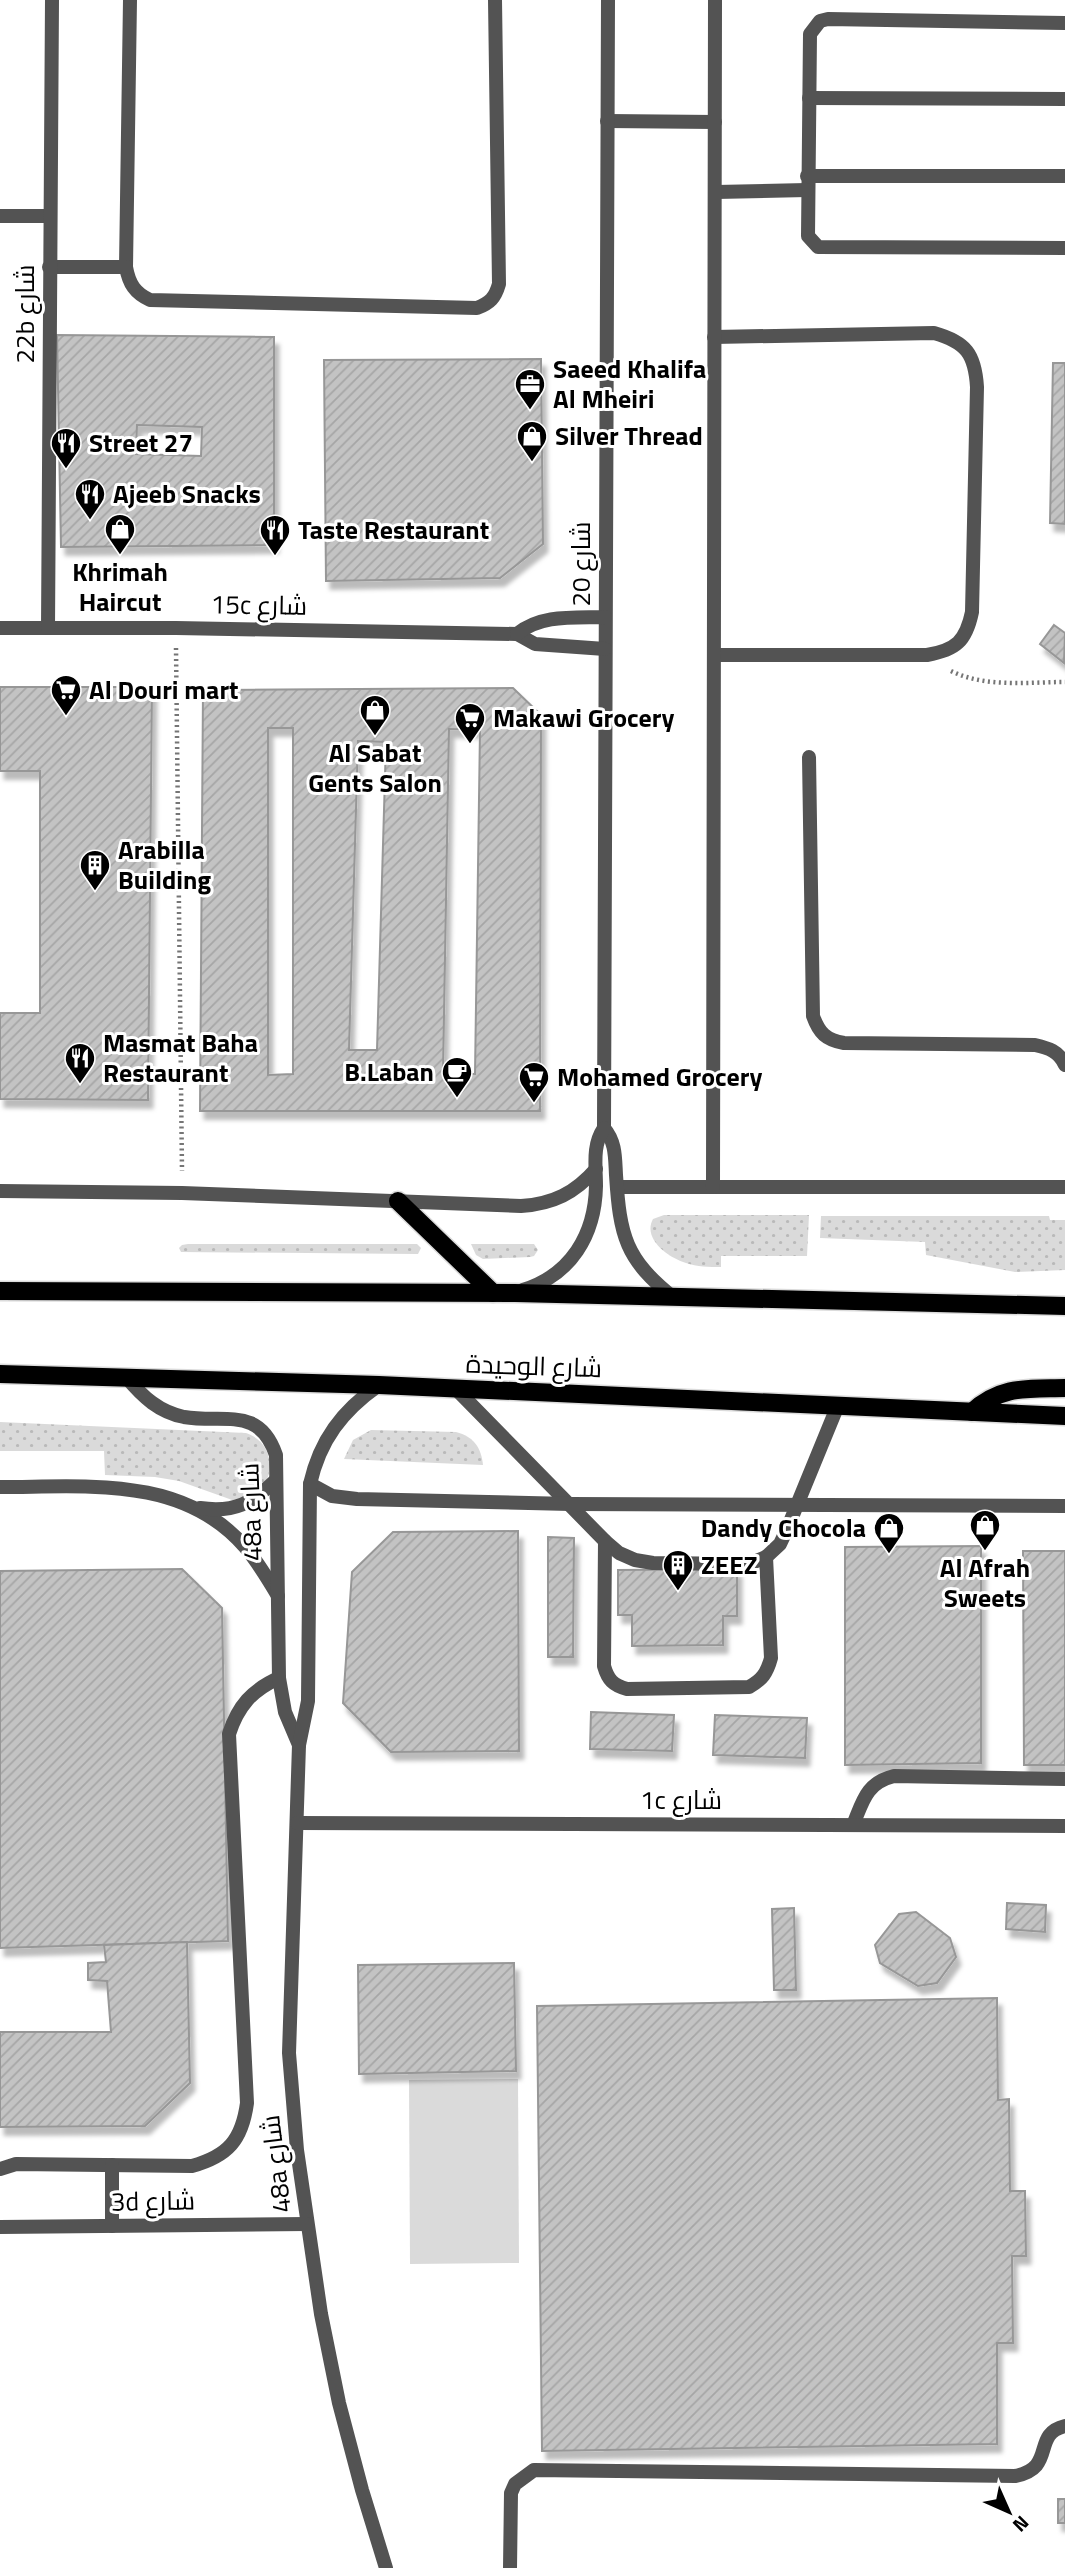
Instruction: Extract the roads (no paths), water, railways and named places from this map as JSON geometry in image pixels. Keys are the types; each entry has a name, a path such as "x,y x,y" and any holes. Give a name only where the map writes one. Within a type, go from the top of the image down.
{"main road":[{"path":"398,1201 493,1293"},
{"path":"0,1291 515,1293 1065,1306"},
{"name":"شارع الوحيدة","path":"0,1374 379,1385 1065,1416"},
{"path":"972,1412 985,1400 1001,1392 1065,1388"}],"street":[{"name":"22b شارع","path":"48,628 52,0"},
{"path":"130,0 126,267 132,288 150,300 477,308 488,304 496,295 499,284 495,0"},
{"name":"شارع 20","path":"515,1293 538,1286 559,1273 575,1256 587,1235 594,1212 596,1143 604,1128 608,0"},
{"path":"713,1187 715,0"},
{"path":"1065,23 820,21 810,34 807,183 808,236 818,247 1065,248"},
{"path":"809,98 1065,99"},
{"path":"607,121 715,122"},
{"path":"716,192 807,183 1065,176"},
{"path":"0,216 50,216"},
{"path":"50,267 126,267"},
{"path":"714,337 934,333 953,338 967,350 976,367 977,387 972,612 968,629 959,643 944,652 927,655 715,655"},
{"name":"15c شارع","path":"517,634 526,627 545,620 605,617"},
{"name":"15c شارع","path":"0,628 517,634 535,644 605,649"},
{"path":"809,757 813,1016 818,1030 829,1040 844,1043 1035,1045 1050,1048 1062,1058 1065,1065"},
{"name":"شارع 20","path":"604,1128 613,1142 622,1232 633,1258 652,1281 674,1298"},
{"path":"0,1191 182,1193 538,1205 571,1193 596,1169"},
{"path":"617,1187 1065,1187"},
{"name":"48a شارع","path":"127,1378 142,1396 162,1410 185,1417 241,1419 254,1424 272,1443 276,1455 279,1678 285,1713 299,1745"},
{"name":"48a شارع","path":"379,1385 339,1419 324,1442 310,1484 308,1701 299,1745 289,2053 297,2150 321,2314 339,2403 386,2568"},
{"path":"457,1390 605,1541 627,1556 653,1563 749,1564 766,1557 780,1544 838,1405"},
{"path":"195,1507 218,1510 239,1507 259,1496 276,1480"},
{"path":"310,1484 332,1496 345,1499 570,1504 1065,1506"},
{"path":"0,1487 121,1488 172,1498 195,1507 225,1526 245,1547 278,1596"},
{"path":"605,1541 604,1667 607,1678 616,1686 627,1689 749,1687 760,1681 768,1671 771,1658 766,1557"},
{"path":"0,2169 16,2164 192,2166 210,2161 225,2151 237,2137 245,2121 247,2103 229,1734 235,1716 246,1699 261,1686 279,1678"},
{"path":"853,1825 871,1787 882,1779 894,1776 1065,1779"},
{"name":"1c شارع","path":"297,1823 1065,1826"},
{"path":"112,2165 112,2226"},
{"name":"3d شارع","path":"0,2227 307,2224"},
{"path":"510,2568 511,2493 515,2483 534,2470 1015,2476 1036,2467 1042,2457 1046,2438 1052,2431 1065,2426"}],"place":[{"name":"Saeed Khalifa Al Mheiri","path":"530,411"},
{"name":"Silver Thread","path":"532,463"},
{"name":"Street 27","path":"66,470"},
{"name":"Ajeeb Snacks","path":"90,521"},
{"name":"Khrimah Haircut","path":"120,556"},
{"name":"Taste Restaurant","path":"275,557"},
{"name":"Al Douri mart","path":"66,717"},
{"name":"Al Sabat Gents Salon","path":"375,737"},
{"name":"Makawi Grocery","path":"470,745"},
{"name":"Arabilla Building","path":"95,892"},
{"name":"Masmat Baha Restaurant","path":"80,1085"},
{"name":"B.Laban","path":"457,1099"},
{"name":"Mohamed Grocery","path":"534,1104"},
{"name":"Al Afrah Sweets","path":"985,1552"},
{"name":"Dandy Chocola","path":"889,1555"},
{"name":"ZEEZ","path":"678,1592"}]}
